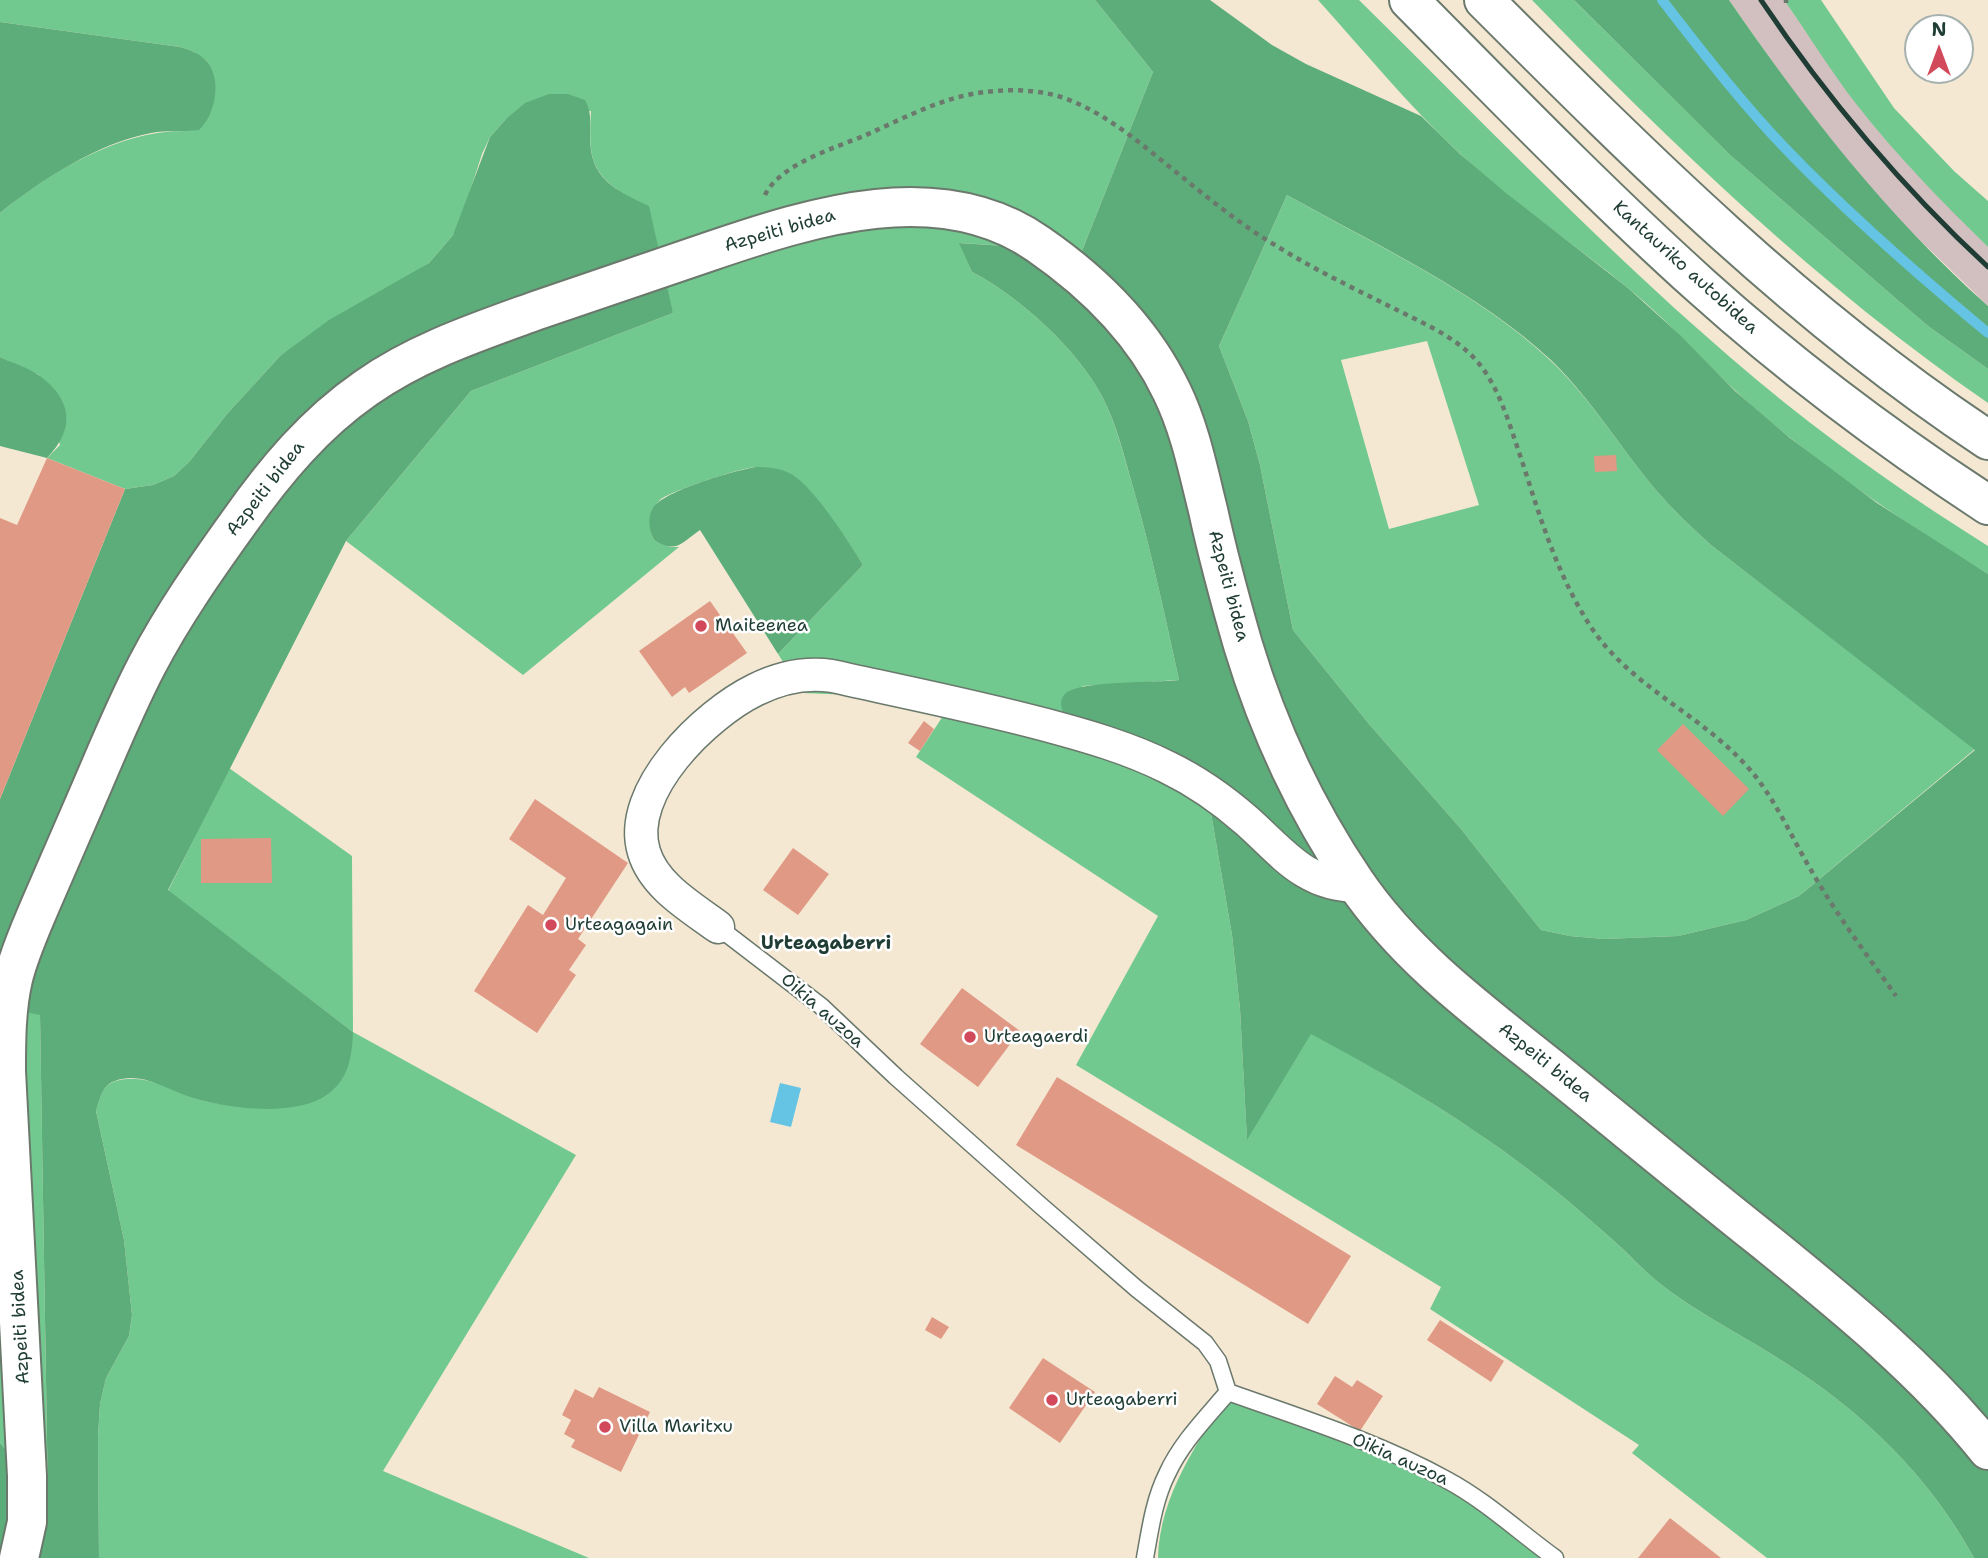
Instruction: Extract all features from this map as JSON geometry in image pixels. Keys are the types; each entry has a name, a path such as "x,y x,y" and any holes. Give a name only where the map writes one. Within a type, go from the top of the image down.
{"main road":[{"name":"Kantauriko autobidea","path":"1409,0 1594,186 1703,288 1869,423 1988,505"},
{"path":"1483,0 1668,182 1794,295 1899,378 1988,440"},
{"name":"Azpeiti bidea","path":"19,1558 27,1522 27,1476 6,1071 10,992 14,972 30,929 133,693 151,657 194,587 266,485 304,440 364,389 417,358 469,335 764,233 817,218 862,211 927,208 966,212 1003,224 1037,243 1086,281 1124,319 1160,367 1181,413 1236,619 1276,740 1313,816 1358,886 1389,926 1435,973 1842,1305 1925,1380 1988,1450"}],"street":[{"name":"Oikia auzoa","path":"718,928 668,888 652,870 642,840 645,810 661,775 712,720 754,690 786,678 809,674 832,676 998,713 1068,731 1136,754 1167,766 1208,790 1307,874 1331,883 1358,886"}],"lane":[{"name":"Oikia auzoa","path":"718,928 821,1006 896,1077 1040,1205 1137,1289 1205,1343 1218,1361 1228,1392 1359,1441 1447,1480 1555,1558"},
{"path":"1145,1558 1154,1511 1166,1475 1182,1447 1228,1392"}],"path":[{"path":"764,233 761,213 765,193 770,184 792,167 950,100 991,92 1042,93 1069,100 1099,114 1266,240 1467,350 1492,384 1506,416 1560,571 1593,631 1626,668 1726,745 1756,776 1768,792 1824,891 1896,996"}],"shaded area":[{"path":"1729,0 1784,0 1875,127 1988,247 1988,306 1898,219 1847,161"}],"green space":[{"path":"0,0 1095,0 1153,72 1082,251 960,243 972,272 1027,309 1078,360 1102,396 1120,441 1146,535 1179,680 1082,686 1146,742 1203,767 1232,935 1240,1009 1247,1139 1311,1033 1373,1068 1462,1122 1519,1162 1577,1208 1671,1292 1813,1381 1867,1424 1892,1448 1937,1500 1974,1558 1767,1558 1632,1453 1639,1445 1430,1309 1441,1287 1076,1065 1158,916 916,757 943,716 851,695 803,693 778,654 863,565 820,503 793,476 770,469 750,468 691,486 660,500 651,519 654,540 670,547 679,547 523,675 346,541 471,391 673,313 627,196 605,179 594,161 590,139 591,111 506,119 490,137 482,154 461,219 453,235 429,263 280,356 174,476 153,485 125,489 47,458 60,445 39,375 0,357 0,213 64,168 113,145 163,132 188,131 207,61 180,47 0,22"},
{"path":"1095,0 1210,0 1272,45 1306,64 1421,116 1506,193 1628,288 1680,335 1735,391 1790,438 1877,503 1988,574 1988,1558 1974,1558 1937,1500 1915,1473 1867,1424 1840,1402 1784,1362 1671,1292 1577,1208 1519,1162 1462,1122 1373,1068 1311,1034 1247,1140 1240,1009 1232,935 1203,767 1146,742 1064,714 1061,706 1065,694 1085,686 1179,680 1152,559 1120,441 1102,396 1078,360 1027,309 972,272 959,243 1082,251 1153,72","holes":["1287,195 1425,270 1523,336 1566,376 1655,489 1711,545 1975,750 1799,896 1746,920 1678,936 1604,939 1541,930 1461,829 1369,724 1293,630 1260,465 1248,421 1219,346"]},
{"path":"1318,0 1359,0 1620,258 1729,356 1859,459 1988,546 1988,574 1870,498 1759,412 1645,303 1499,188 1458,152 1404,97"},
{"path":"1532,0 1574,0 1730,155 1928,326 1988,369 1988,403 1866,312 1750,213 1639,108"},
{"path":"1574,0 1729,0 1788,83 1881,199 1950,271 1988,306 1988,369 1928,326 1730,155"},
{"path":"1784,0 1821,0 1894,108 1954,171 1988,201 1988,247 1920,178 1872,124 1838,80"},
{"path":"0,22 180,47 192,51 205,60 215,79 213,107 199,130 151,133 111,145 71,164 0,213"},
{"path":"549,94 568,94 585,100 590,113 591,151 600,173 615,188 649,206 673,313 471,391 346,541 168,890 353,1032 348,1066 341,1081 328,1094 314,1102 277,1109 215,1103 133,1078 115,1081 104,1089 96,1111 124,1240 132,1315 129,1336 106,1378 100,1404 99,1558 0,1558 0,1443 48,1501 40,1015 0,1007 0,799 125,489 153,485 174,476 280,356 329,320 429,263 453,235 490,137 525,103"},
{"path":"1287,195 1424,270 1522,336 1566,376 1655,489 1711,545 1975,749 1799,896 1746,920 1678,936 1604,939 1541,930 1461,829 1369,724 1293,630 1260,465 1248,421 1219,346","holes":["1427,341 1479,505 1389,529 1341,360"]},
{"path":"0,357 40,376 59,395 64,405 66,426 56,447 47,458 0,446"},
{"path":"756,467 784,471 802,482 831,517 863,565 778,654 700,530 683,543 668,546 654,540 649,524 653,508 670,495 717,477"},
{"path":"229,768 352,856 353,1032 168,891"},
{"path":"0,1007 40,1014 48,1502 0,1443"},
{"path":"353,1032 576,1155 383,1471 589,1558 99,1558 100,1404 106,1378 129,1336 132,1315 124,1240 96,1111 102,1093 116,1081 140,1079 199,1099 235,1106 271,1108 308,1103"},
{"path":"1228,1392 1433,1473 1546,1558 1158,1558 1165,1513 1173,1492 1193,1451"}],"water":[{"path":"780,1083 801,1088 791,1127 770,1122"}],"building":[{"path":"1616,455 1617,471 1595,472 1594,456"},
{"path":"47,458 125,489 0,799 0,518 17,525"},
{"name":"Maiteenea","path":"710,601 747,653 689,693 685,687 672,697 639,651"},
{"path":"924,721 934,729 920,751 908,743"},
{"path":"1683,724 1749,789 1723,816 1657,750"},
{"name":"Urteagagain","path":"535,799 628,863 578,939 586,945 569,970 576,975 537,1033 474,991 528,905 543,915 566,878 509,839"},
{"path":"271,838 272,883 201,883 201,839"},
{"path":"793,848 829,874 798,915 763,890"},
{"name":"Urteagaerdi","path":"962,988 1020,1031 978,1087 920,1044"},
{"path":"1057,1077 1351,1256 1308,1324 1016,1145"},
{"path":"932,1317 949,1327 941,1339 925,1330"},
{"path":"1440,1320 1504,1361 1491,1382 1427,1340"},
{"name":"Urteagaberri","path":"1043,1358 1095,1392 1060,1443 1009,1408"},
{"path":"1335,1376 1352,1387 1357,1380 1383,1396 1360,1431 1317,1404"},
{"name":"Villa Maritxu","path":"599,1387 650,1412 621,1472 571,1447 575,1440 564,1434 571,1420 562,1415 575,1389 593,1398"},
{"path":"1670,1518 1721,1558 1638,1558"}],"waterway":[{"path":"1662,0 1736,93 1808,172 1883,243 1988,333"}],"railway":[{"path":"1761,0 1812,71 1867,140 1925,205 1988,267"}],"place":[{"name":"Maiteenea","path":"701,626"},
{"name":"Urteagagain","path":"551,925"},
{"name":"Urteagaerdi","path":"970,1037"},
{"name":"Urteagaberri","path":"1052,1400"},
{"name":"Villa Maritxu","path":"605,1427"}],"district":[{"name":"Urteagaberri","path":"826,944"}]}
